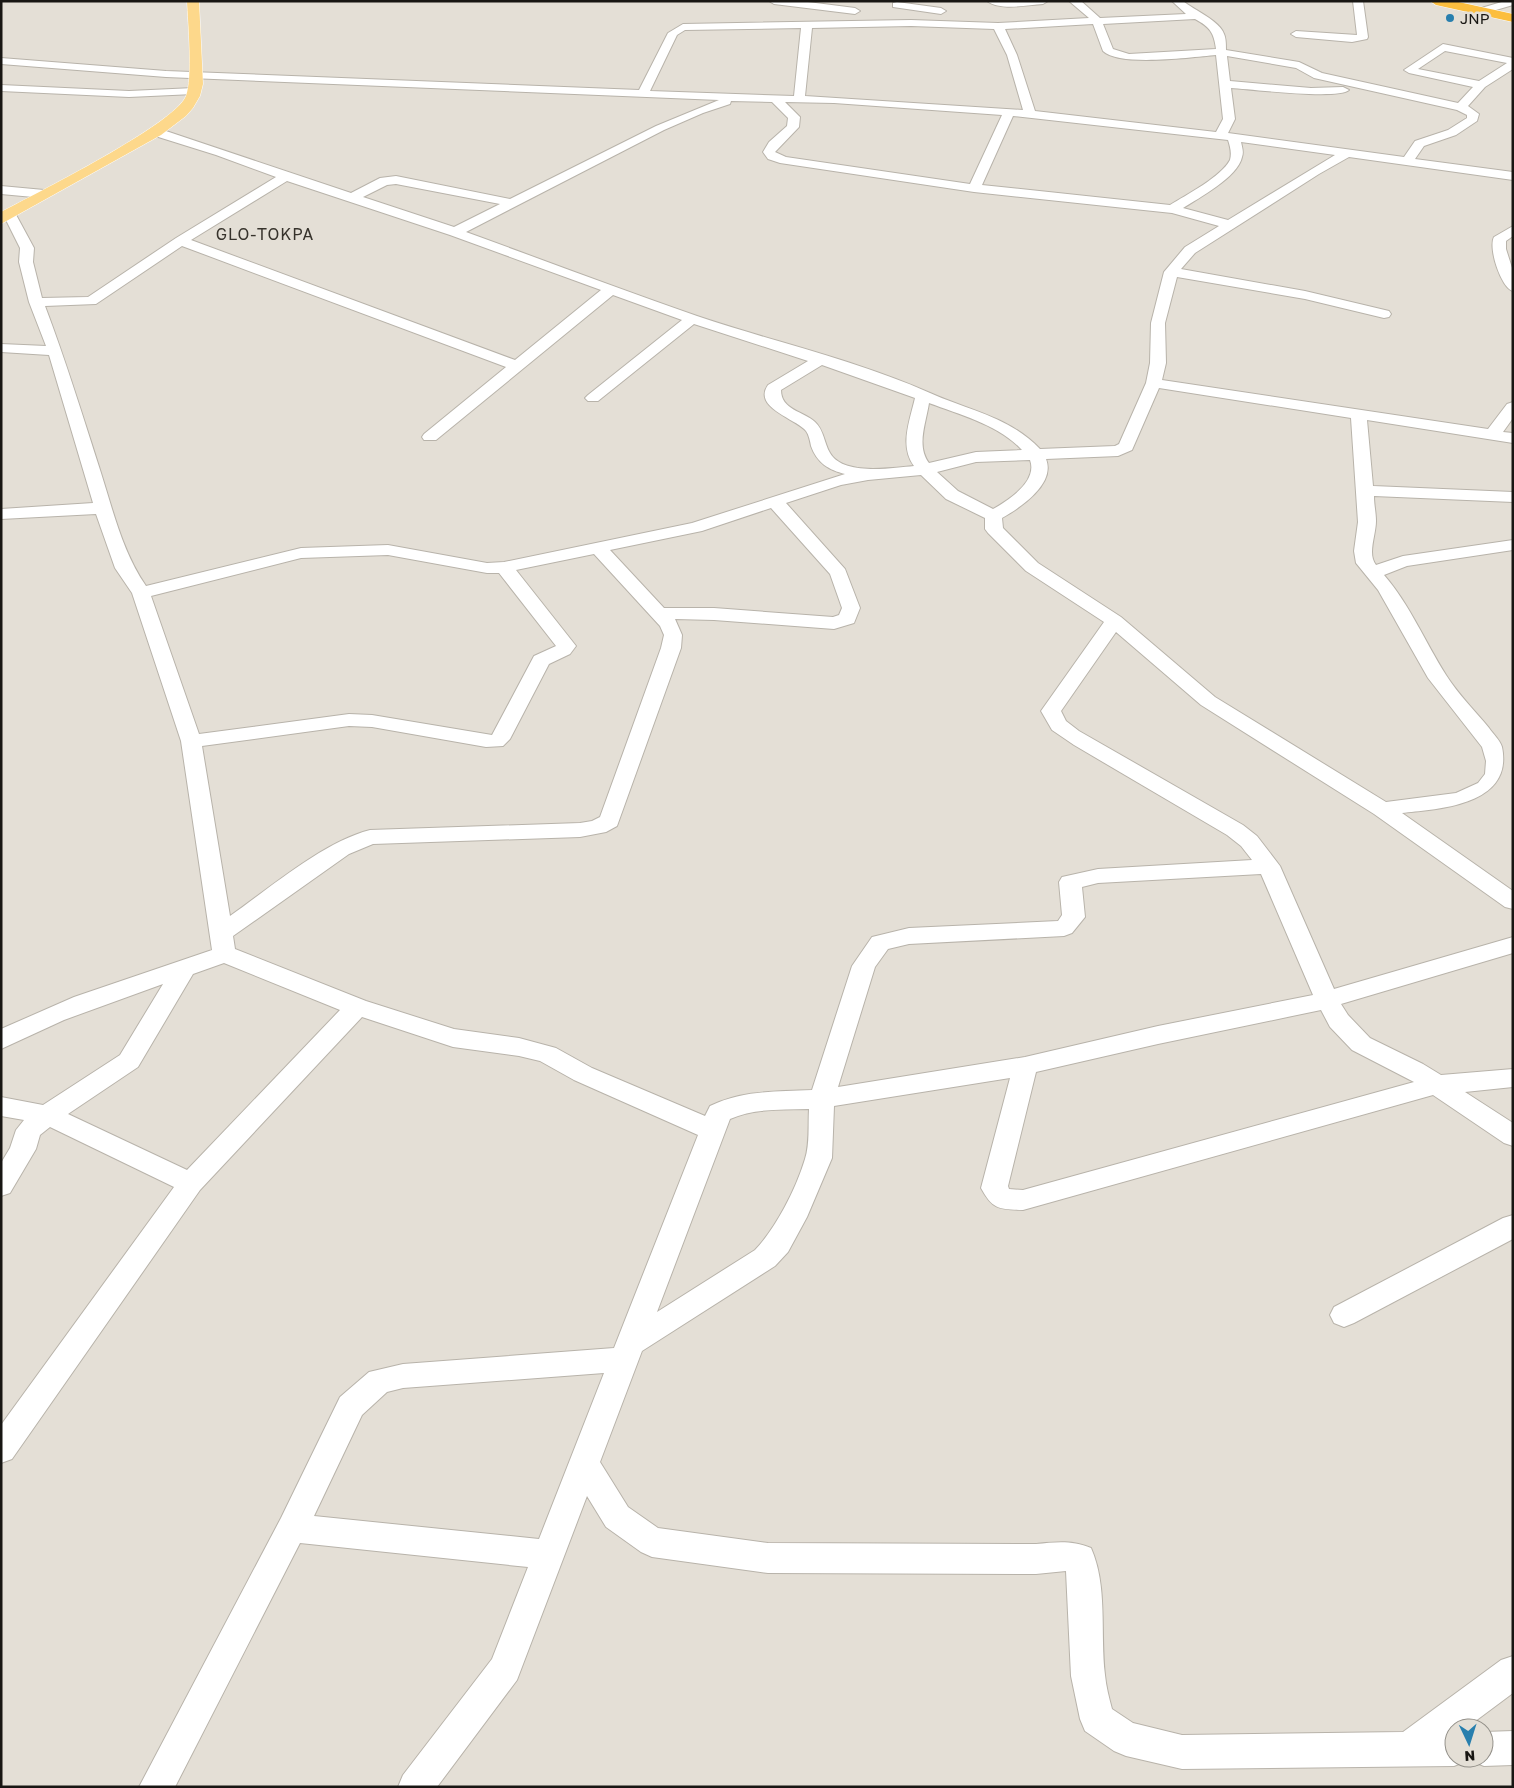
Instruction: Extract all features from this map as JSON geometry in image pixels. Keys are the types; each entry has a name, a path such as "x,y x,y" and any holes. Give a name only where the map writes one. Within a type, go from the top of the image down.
{"highway":[{"path":"1436,1 1513,18"}],"main road":[{"path":"5,217 156,132 181,113 188,105 194,91 195,74 194,1"}],"street":[{"path":"774,1 816,8 868,12"},
{"path":"992,1 1007,3 1044,1"},
{"path":"1296,34 1352,39 1363,37 1358,1"},
{"path":"1174,2 1216,28 1219,33 1229,120 1226,128 1219,136"},
{"path":"1482,11 1513,2"},
{"path":"1079,4 1100,6"},
{"path":"1079,4 1097,21 1108,51 1118,56 1221,52 1299,65 1318,76 1461,107 1473,114 1473,119 1450,134 1425,140 1411,151 1408,161"},
{"path":"894,7 965,15"},
{"path":"894,7 911,18 911,23"},
{"path":"642,93 673,33 678,29 693,26 911,23 998,26 1197,16"},
{"path":"799,99 807,24"},
{"path":"998,26 1012,55 1030,114"},
{"path":"1481,85 1409,70 1443,48 1513,63"},
{"path":"1,61 166,74 443,87 834,100 1030,114 1219,136 1513,176"},
{"path":"1461,107 1481,85 1513,63"},
{"path":"1224,84 1311,91 1358,89 1364,87"},
{"path":"2,89 129,94 194,91"},
{"path":"455,232 660,128 719,104 743,98"},
{"path":"775,99 794,117 793,127 769,152 772,156 784,160 974,188 1172,209 1208,217 1229,226"},
{"path":"974,188 1009,113"},
{"path":"156,132 455,232 692,318 819,361 862,373 991,421 1021,439 1036,455 1040,466 1037,480 1013,505 992,516"},
{"path":"1172,209 1228,169 1237,156 1237,147 1233,138"},
{"path":"141,593 301,553 388,550 487,568 504,567 696,527 836,481 868,475 925,470 950,462 976,457 1118,452 1126,447 1154,383 1158,363 1158,323 1171,272 1190,250 1315,171 1348,154"},
{"path":"36,302 91,302 181,241 286,176"},
{"path":"352,198 384,181 396,180 512,203"},
{"path":"1,190 44,194"},
{"path":"5,217 27,248 26,262 36,302 55,351 103,508 124,568 141,593 191,741 223,944"},
{"path":"1513,230 1499,240 1499,249 1510,284 1513,287"},
{"path":"181,241 518,366"},
{"path":"1171,272 1277,288 1384,314"},
{"path":"430,437 612,289"},
{"path":"593,398 692,318"},
{"path":"1,348 55,351"},
{"path":"819,361 773,388 772,397 776,404 808,425 815,432 826,459 834,464 868,475"},
{"path":"1154,383 1513,438"},
{"path":"923,395 913,447 916,458 925,470 952,495 992,516"},
{"path":"1492,435 1513,407"},
{"path":"1359,415 1367,522 1364,551 1365,563 1386,588 1438,678 1492,746 1496,761 1495,775 1485,788 1461,799 1382,809"},
{"path":"1365,490 1513,497"},
{"path":"658,613 714,614 834,623 847,619 851,608 839,573 775,502"},
{"path":"1,514 103,508"},
{"path":"992,516 994,529 1032,567 1114,621 1208,701 1382,809 1513,902"},
{"path":"1373,573 1403,561 1513,545"},
{"path":"1,1040 72,1007 183,970 223,944 341,849 370,837 580,830 598,827 609,821 671,648 673,635 669,624 598,548"},
{"path":"1364,551 1403,561"},
{"path":"191,741 349,720 372,721 496,742 500,739 541,660 563,650 566,646 504,567"},
{"path":"1114,621 1051,711 1054,720 1060,728 1235,830 1249,841 1269,866 1327,1000 1338,1021 1361,1044 1414,1070 1513,1136"},
{"path":"156,1787 292,1528 351,1406 379,1381 403,1376 629,1351 765,1258 778,1244 797,1210 819,1158 822,1099 864,966 880,943 909,936 1064,928 1074,917 1070,882 1098,876 1269,866"},
{"path":"223,944 357,1007 453,1038 519,1047 547,1054 583,1074 712,1130"},
{"path":"415,1787 505,1668 629,1351 719,1113 736,1105 755,1102 822,1099 1025,1066 1158,1035 1327,1000 1513,945"},
{"path":"1,1186 23,1149 29,1130 48,1115 129,1061 183,970"},
{"path":"1,1450 191,1183 357,1007"},
{"path":"1025,1066 994,1188 1002,1199 1022,1200 1437,1086 1513,1078"},
{"path":"1,1106 48,1115 191,1183"},
{"path":"1344,1315 1513,1226"},
{"path":"584,1465 618,1517 652,1542 768,1558 1036,1560 1062,1556 1080,1558 1084,1580 1088,1676 1097,1718 1126,1739 1182,1752 1444,1749"},
{"path":"292,1528 550,1555"},
{"path":"1408,1750 1513,1672"},
{"path":"1494,1748 1513,1748"}],"place":[{"name":"JNP","path":"1450,18"}],"district":[{"name":"GLO-TOKPA","path":"265,234"}]}
